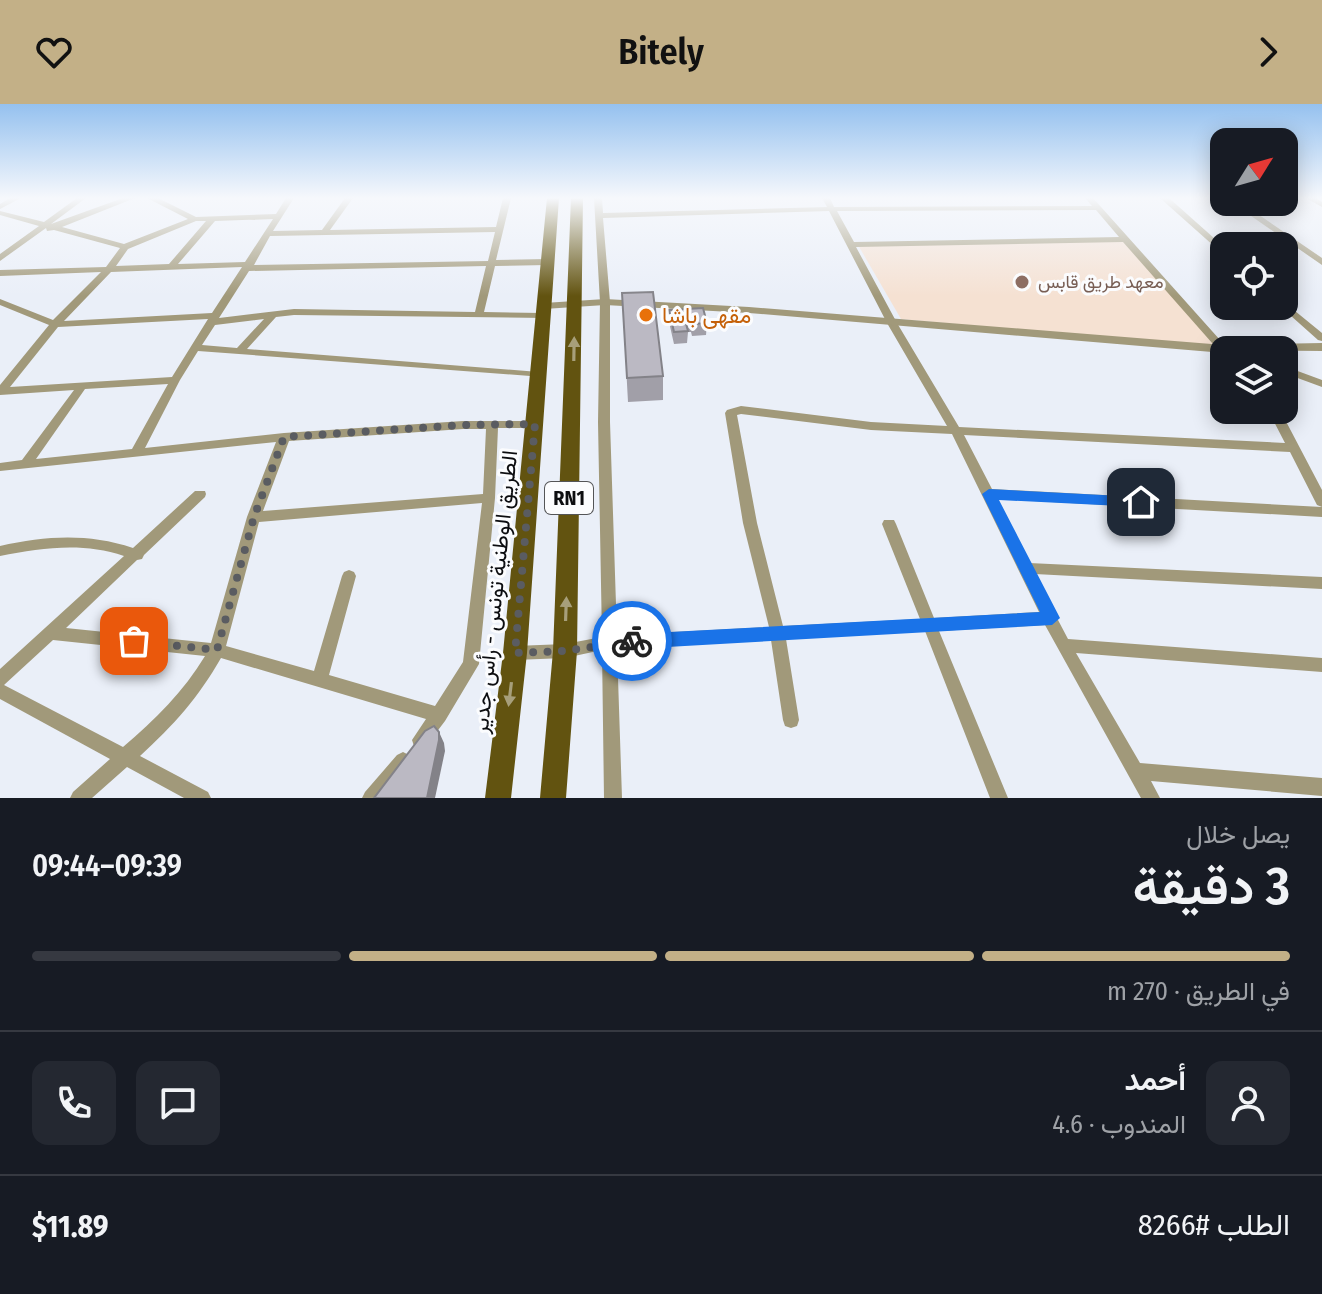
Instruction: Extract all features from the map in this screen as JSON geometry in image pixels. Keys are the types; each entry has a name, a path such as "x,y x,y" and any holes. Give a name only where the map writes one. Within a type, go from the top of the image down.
{"main road":[{"name":"الطريق الوطنية تونس - رأس جدير","path":"498,798 515,653 550,230"},
{"name":"RN1","path":"553,798 565,651 576,230"}],"street":[{"path":"0,258 41,230"},
{"path":"59,230 125,247"},
{"path":"0,391 125,247 167,230"},
{"path":"171,267 202,230"},
{"path":"137,451 175,380 269,230"},
{"path":"267,234 440,230"},
{"path":"479,314 501,230"},
{"path":"600,230 605,302 613,798"},
{"path":"844,230 892,323 956,431 1063,645 1151,798"},
{"path":"1119,230 1212,336"},
{"path":"1276,230 1322,262"},
{"path":"852,245 1127,239"},
{"path":"0,273 171,267 547,262"},
{"path":"0,302 55,324 273,314 479,314 543,311 605,302 749,310 1210,349"},
{"path":"240,351 273,314"},
{"path":"1298,317 1322,338"},
{"path":"1298,348 1322,347"},
{"path":"196,348 539,375"},
{"path":"1298,375 1322,384"},
{"path":"0,391 175,380"},
{"path":"25,465 82,386"},
{"path":"791,720 778,634 750,523 731,413 741,410 871,426 1295,448"},
{"path":"371,798 439,715 471,664 489,498 492,424"},
{"path":"0,467 284,437 535,424"},
{"path":"1282,424 1322,502"},
{"path":"79,798 128,758 197,684 217,650 254,517 284,437"},
{"path":"1308,477 1322,482"},
{"path":"0,679 200,494"},
{"path":"989,494 1322,512"},
{"path":"254,517 489,498"},
{"path":"889,524 999,798"},
{"path":"0,551 74,539 105,543 137,555"},
{"path":"1025,568 1322,583"},
{"path":"320,679 349,576"},
{"path":"515,653 565,651 609,642 1052,618"},
{"path":"51,633 217,650 439,715"},
{"path":"1063,645 1322,665"},
{"path":"0,691 202,798"},
{"path":"1136,771 1322,787"}],"shaded area":[{"name":"معهد طريق قابس","path":"1127,239 1213,336 1210,336 1210,348 901,319 858,245"}],"building":[{"path":"653,292 663,376 627,378 622,293"},
{"path":"703,308 707,323 692,324 691,319 685,320 688,331 674,332 669,310"},
{"path":"434,726 439,732 439,740 427,798 374,798 425,731"}],"way so far":[{"path":"134,641 217,650 254,517 284,437 492,424 535,424 515,653 565,651 609,642 632,641"}],"place":[{"name":"معهد طريق قابس","path":"1022,282"},
{"name":"مقهى باشا","path":"646,315"}],"route":[{"path":"632,641 1052,618 989,494 1141,502"}]}
